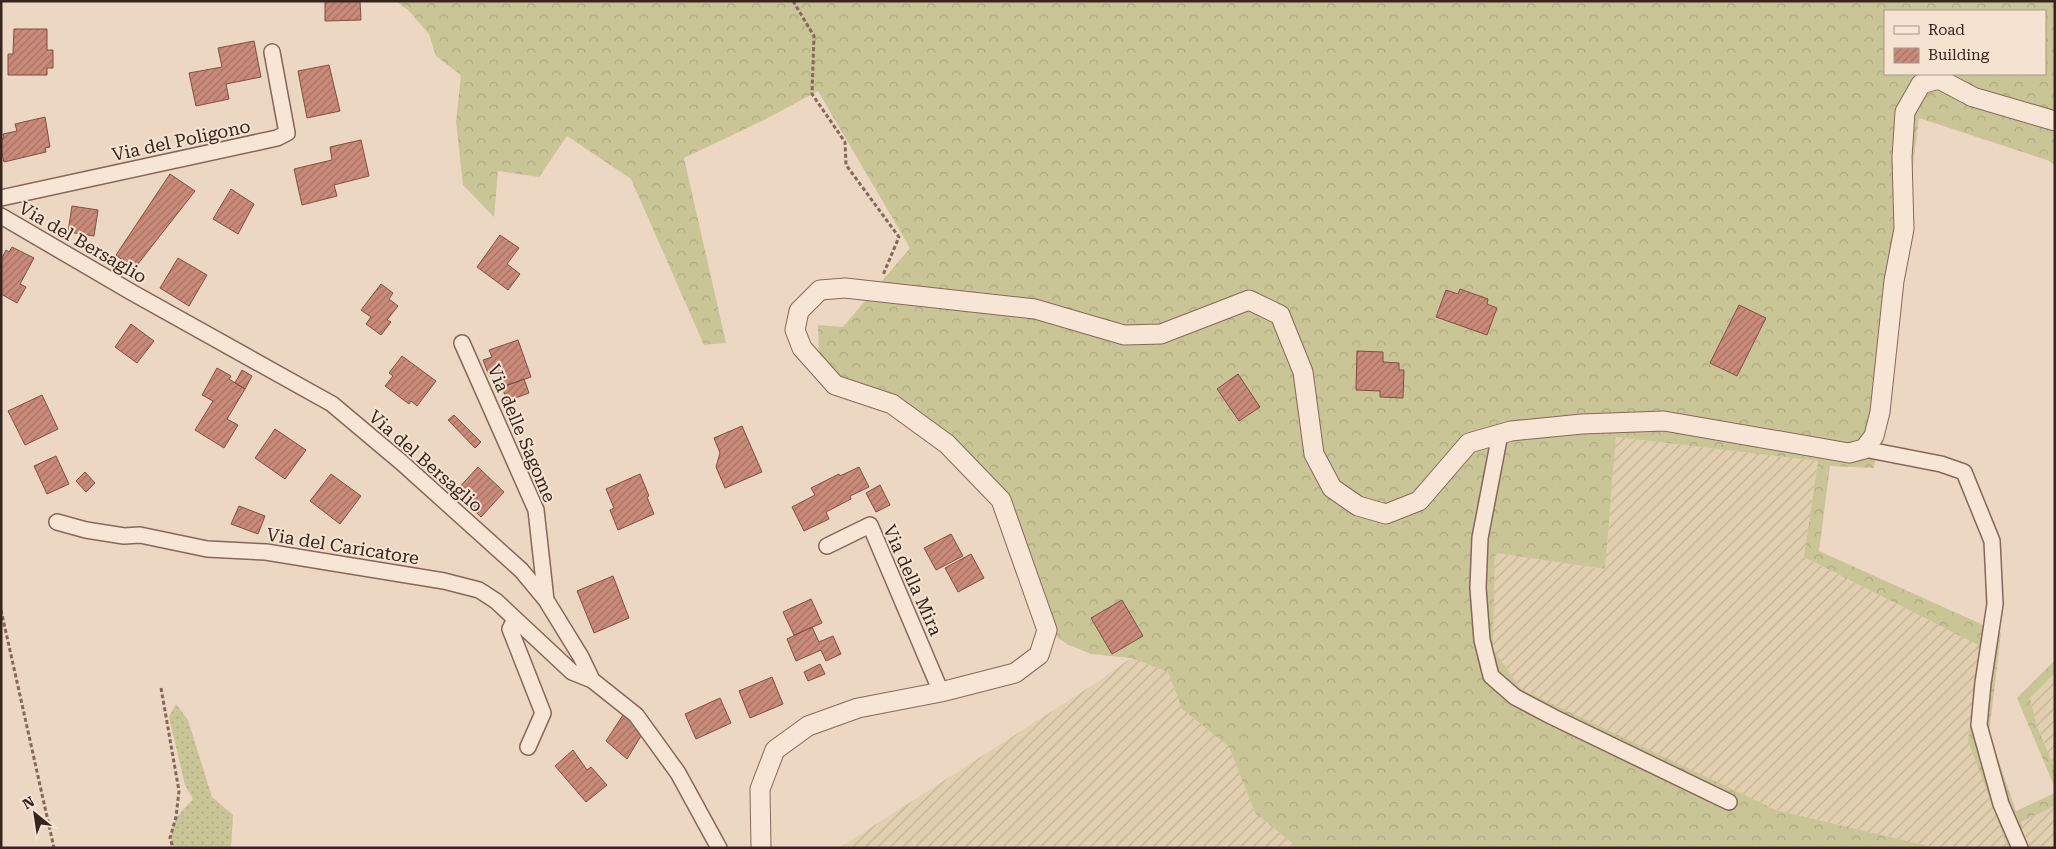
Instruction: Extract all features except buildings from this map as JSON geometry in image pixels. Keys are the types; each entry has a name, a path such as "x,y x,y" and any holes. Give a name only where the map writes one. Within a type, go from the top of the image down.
{"street":[{"name":"Via del Poligono","path":"1,198 277,138 287,133 272,52"},
{"path":"1864,449 1874,436 1880,412 1894,281 1904,228 1902,158 1906,112 1921,84 1939,79 1973,97 2055,121"},
{"name":"Via del Bersaglio","path":"1,216 134,294 332,404 402,462 521,570 546,600 581,657 592,680 636,715 678,773 719,848"},
{"path":"762,848 760,789 775,750 808,726 858,708 941,692 1016,673 1039,655 1047,630 1000,500 947,444 892,404 835,385 802,348 795,330 799,311 820,290 845,288 1035,309 1124,335 1161,334 1248,300 1280,315 1302,372 1314,454 1332,488 1358,506 1386,514 1419,500 1469,443 1511,430 1582,424 1664,421 1849,453 1864,449 1941,464 1964,472 1969,480 1980,514 1992,541 1995,604 1983,683 1980,726 2001,804 2020,848"},
{"name":"Via delle Sagome","path":"462,343 536,510 546,600"},
{"path":"1500,434 1480,538 1479,572 1482,640 1491,676 1515,697 1729,802"},
{"name":"Via del Caricatore","path":"57,522 86,530 124,536 140,534 207,549 266,552 444,581 479,590 496,601 572,672 592,680"},
{"name":"Via della Mira","path":"827,546 870,524 941,692"},
{"path":"515,619 510,628 543,713 528,747"}],"path":[{"path":"793,1 814,36 812,94 845,142 846,165 898,238 876,292"},
{"path":"1,610 54,848"},
{"path":"162,688 179,790 176,817 170,838 173,848"}],"shaded area":[{"path":"1616,437 1818,461 1804,557 1980,646 1968,741 2008,848 1937,848 1776,810 1521,690 1493,649 1495,553 1605,569"},
{"path":"1131,658 1168,672 1182,709 1229,747 1255,813 1291,842 1295,848 839,848 1099,681"},
{"path":"2055,673 2055,769 2037,726 2030,698"},
{"path":"2055,806 2055,848 2028,848 2025,843 2021,822"}],"green space":[{"path":"396,1 2055,1 2055,165 2047,160 1919,118 1874,468 1830,466 1819,551 2001,633 1989,733 2016,811 2055,793 2055,806 2021,822 2025,843 2028,848 2008,848 1968,741 1980,646 1804,557 1818,461 1616,437 1605,569 1495,553 1493,649 1521,689 1776,810 1937,848 1295,848 1291,842 1255,813 1229,747 1182,709 1168,672 1131,658 1091,654 1067,644 1047,630 1001,500 892,404 835,385 819,357 818,325 843,327 910,248 818,91 766,119 684,158 726,343 704,345 631,179 567,136 539,177 498,171 494,217 463,185 456,122 461,75 436,56 429,34 409,11"},
{"path":"2055,660 2055,673 2030,698 2037,726 2055,769 2055,788 2017,698"},
{"path":"176,704 188,720 212,797 233,815 231,848 173,848 173,827 179,815 193,799 185,785 169,717"}]}
